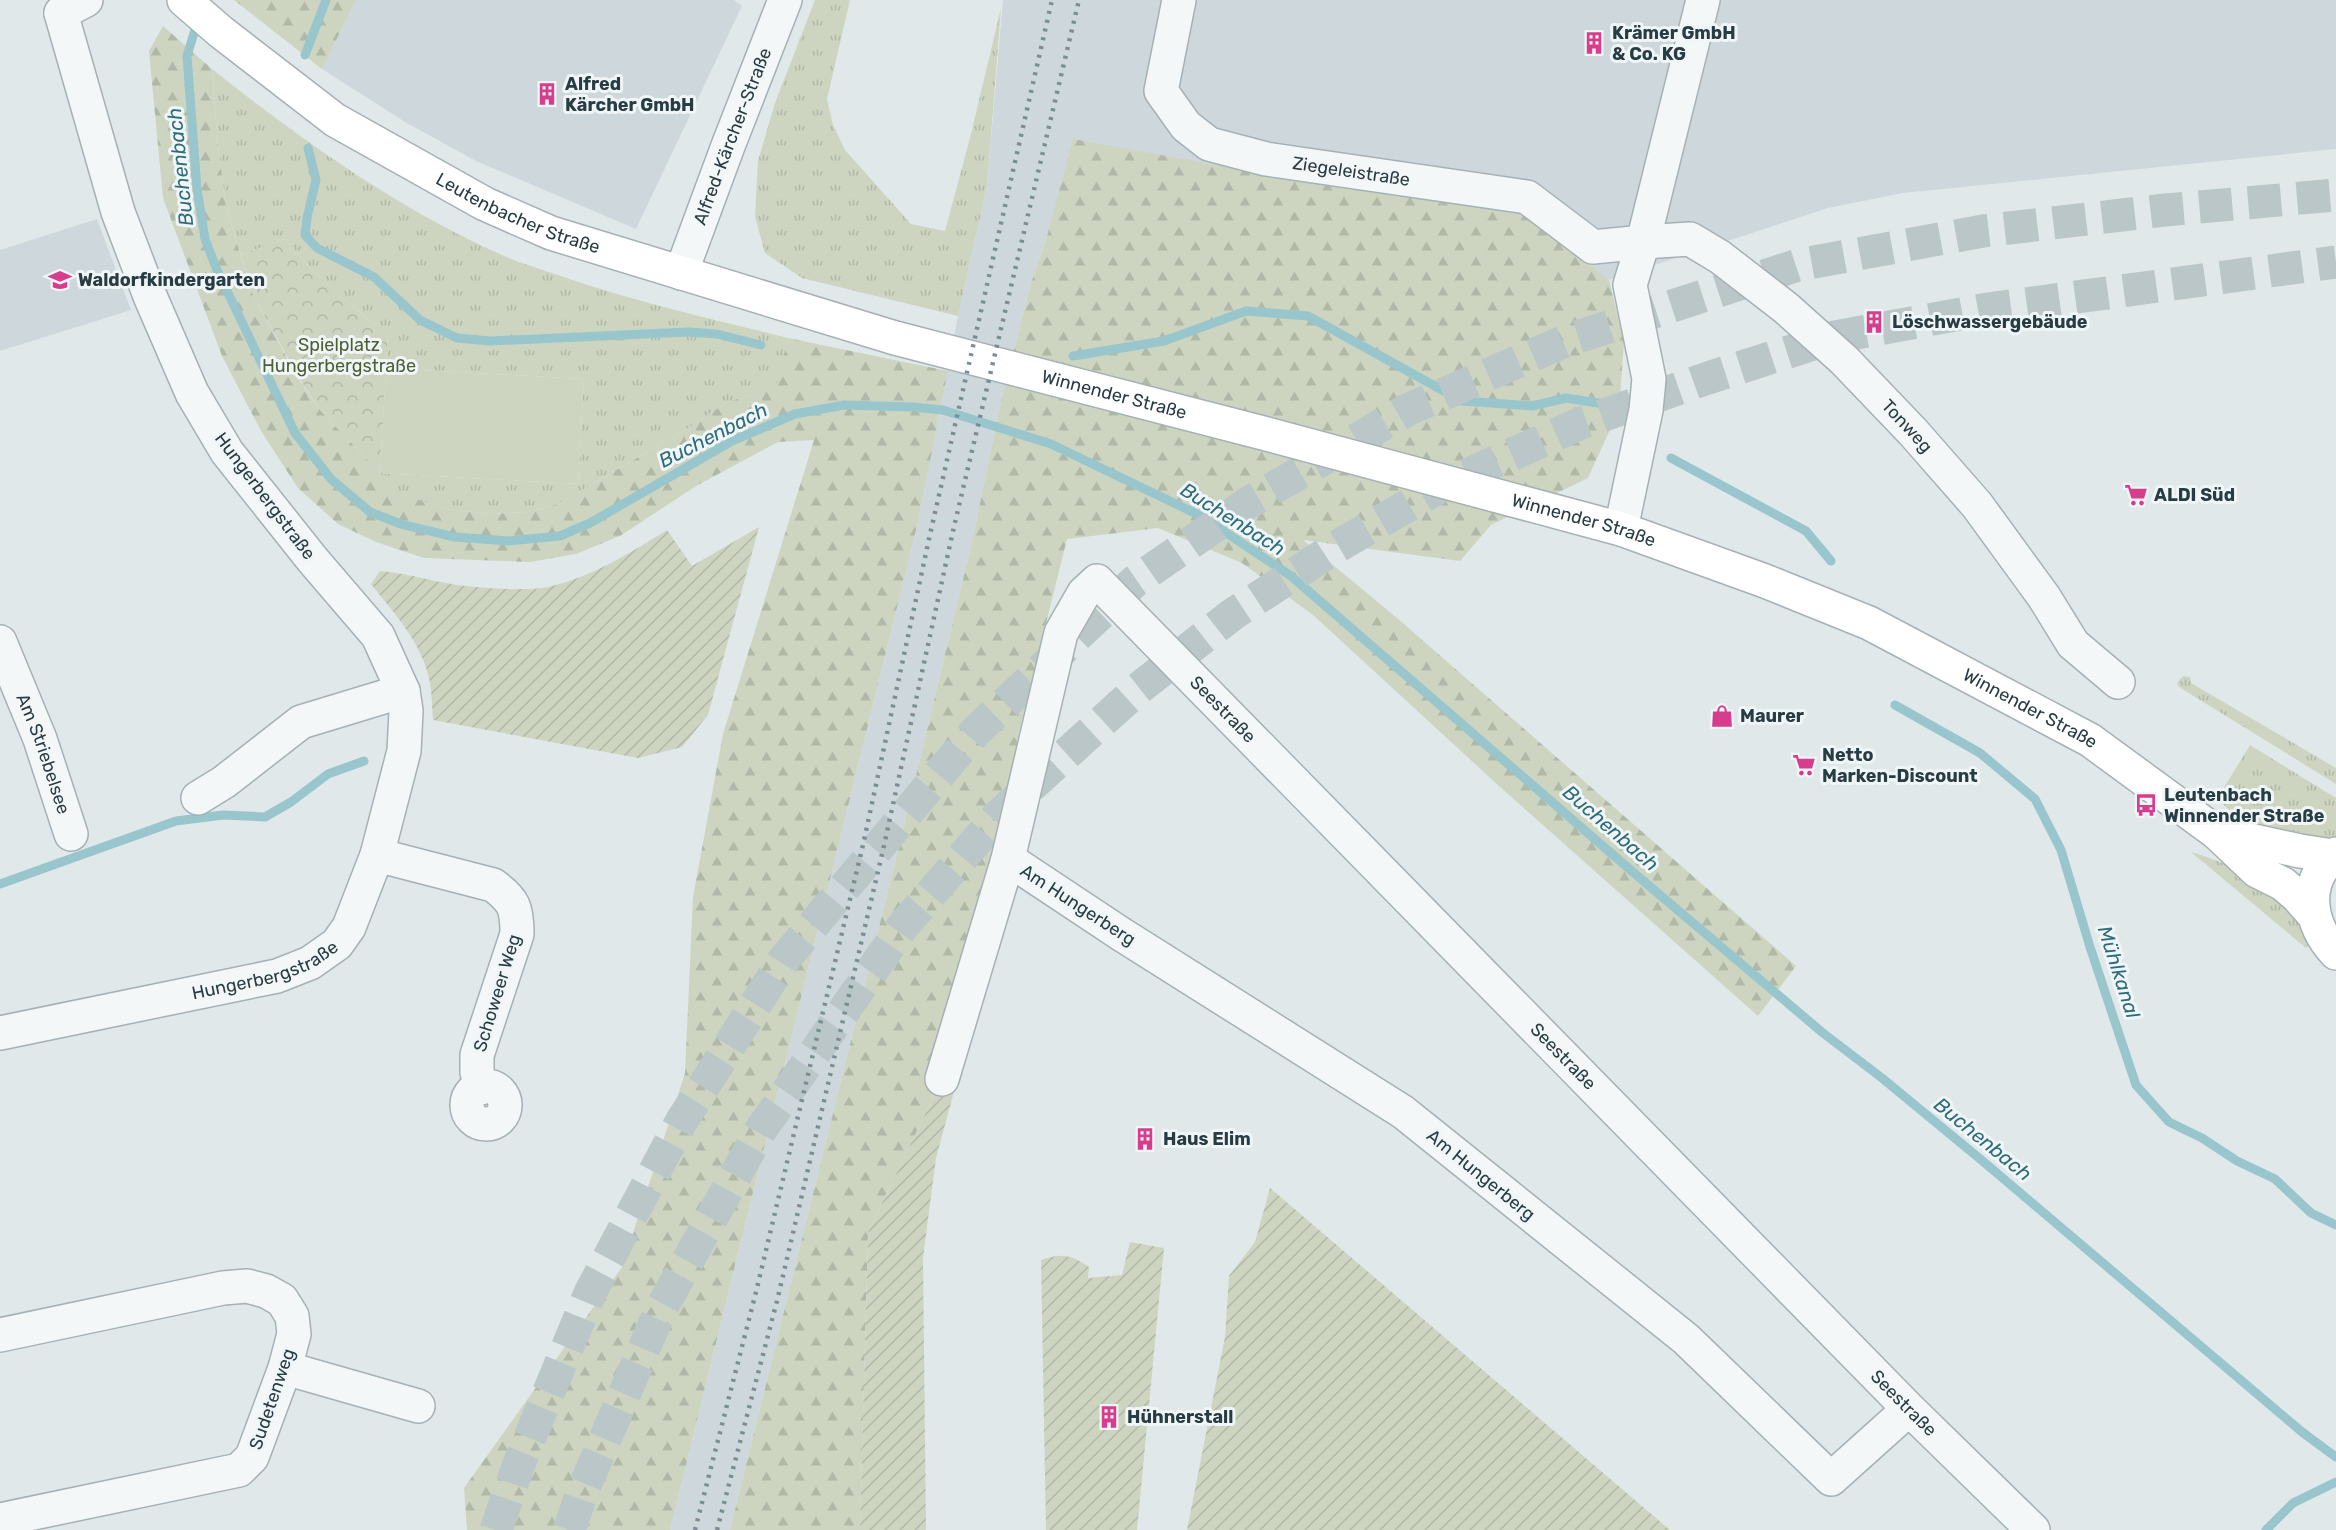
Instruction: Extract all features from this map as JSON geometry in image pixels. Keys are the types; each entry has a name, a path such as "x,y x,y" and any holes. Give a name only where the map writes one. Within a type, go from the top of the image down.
{"street":[{"name":"Leutenbacher Straße","path":"184,0 220,32 336,120 485,204 551,234 896,338"},
{"name":"Alfred-Kärcher-Straße","path":"681,273 785,0"},
{"name":"Ziegeleistraße","path":"1179,0 1161,91 1186,126 1209,144 1266,159 1527,197 1593,247 1643,242"},
{"path":"1621,529 1646,410 1649,379 1630,285 1643,242 1702,0"},
{"name":"Hungerbergstraße","path":"0,1033 277,976 310,963 337,944 349,927 377,855 404,751 406,734 403,691 378,636 312,559 227,452 192,393 117,212 63,3"},
{"name":"Tonweg","path":"1643,242 1690,239 1719,257 1786,308 1844,360 1913,432 1977,505 2044,597 2073,644 2118,682"},
{"name":"Winnender Straße","path":"896,338 1621,529 1765,580 1869,623 2090,740 2217,833 2258,871 2283,884 2313,914"},
{"name":"Am Hungerberg","path":"942,1079 1008,859 1061,633 1084,593 1097,581"},
{"name":"Seestraße","path":"1097,581 1909,1409 2033,1530"},
{"name":"Am Striebelsee","path":"0,642 40,739 71,834"},
{"path":"198,798 224,782 302,722 403,691"},
{"path":"2217,833 2300,851 2335,855"},
{"name":"Schoweer Weg","path":"377,855 494,885 508,896 517,913 517,934 477,1055 477,1072 482,1088"},
{"path":"2335,855 2320,873 2314,890 2313,914 2316,926 2325,942 2336,953"},
{"name":"Am Hungerberg","path":"1008,859 1120,934 1403,1112 1686,1339 1831,1479 1909,1409"},
{"name":"Sudetenweg","path":"0,1335 223,1288 247,1286 266,1291 282,1300 292,1316 294,1334 285,1368 252,1457 239,1470 0,1520"},
{"path":"285,1368 418,1406"}],"shaded area":[{"name":"Alfred Kärcher GmbH","path":"356,0 734,0 742,6 636,229 476,161 405,122 322,69"},
{"path":"1003,0 2336,0 2336,149 1903,193 1828,208 1609,280 1521,207 1326,185 1046,240 1031,283 1001,402 972,542 903,830 730,1530 670,1530 917,526 958,316 987,186"},
{"name":"Waldorfkindergarten","path":"97,219 131,310 0,351 0,250"}],"green space":[{"path":"234,0 356,0 322,69"},
{"path":"815,0 850,0 827,99 833,125 845,150 911,224 945,231 1001,8 987,186 958,316 802,278 765,253 755,216 758,161 775,103"},
{"path":"163,26 212,69 226,207 253,295 299,380 321,411 380,473 407,496 446,509 490,514 528,512 558,504 687,429 727,402 776,387 788,338 948,371 917,526 670,1530 467,1530 464,1488 622,1267 685,1073 693,897 723,734 814,440 778,442 696,486 620,536 576,554 530,562 424,558 376,542 338,524 298,488 261,431 222,356 163,198 149,51"},
{"path":"212,69 282,123 354,173 430,219 515,261 617,294 788,338 777,387 727,402 687,429 558,504 528,512 490,514 446,509 406,496 380,473 578,484 584,379 386,368 388,335 334,290 285,239 241,255 226,207"},
{"path":"1073,139 1326,185 1521,207 1609,280 1624,342 1619,410 1588,478 1491,525 1460,561 1303,540 1397,618 1796,966 1758,1016 1499,786 1313,615 1242,563 1158,528 1067,539 1017,740 1010,894 942,1079 868,1232 860,1530 730,1530 903,830 972,542 1001,402 1031,283 1046,240"},
{"name":"Spielplatz Hungerbergstraße","path":"285,239 334,290 388,335 380,473 321,411 300,380 253,295 241,255"},
{"path":"386,368 584,379 578,484 380,473"},
{"path":"759,527 708,715 682,747 638,758 433,720 430,683 421,655 407,630 371,584 380,571 467,586 505,589 543,588 567,582 597,570 667,530 692,566"},
{"path":"2183,676 2190,677 2191,683 2336,768 2336,784 2179,687 2177,683"},
{"path":"2250,745 2336,798 2336,837 2325,842 2244,823 2217,799"},
{"path":"2191,852 2237,869 2278,895 2299,920 2309,946 2306,948"},
{"path":"983,984 936,1158 923,1258 926,1530 860,1530 868,1232 942,1079"},
{"path":"1270,1188 1670,1530 1187,1530 1225,1337 1229,1276 1255,1242"},
{"path":"1130,1242 1164,1248 1137,1530 1046,1530 1041,1260 1055,1256 1071,1257 1089,1267 1088,1278 1122,1275"}],"waterway":[{"path":"305,55 326,0"},
{"name":"Buchenbach","path":"198,20 187,56 197,189 205,239 217,270 295,433 331,479 370,512 401,524 455,537 508,541 560,536 590,523 732,441 795,414 844,405 943,410 1051,444 1201,516 1291,576 1823,1033 1882,1078 1985,1163 2302,1432 2336,1457"},
{"path":"308,148 316,180 305,235 317,248 374,277 420,320 457,338 490,341 688,332 717,334 761,345"},
{"path":"1073,356 1164,341 1246,311 1308,316 1462,401 1532,406 1566,398 1611,405"},
{"path":"1671,458 1806,531 1831,561"},
{"name":"Mühlkanal","path":"1895,705 1980,753 2035,799 2061,850 2090,947 2136,1085 2169,1122 2202,1138 2237,1161 2275,1179 2311,1213 2336,1225"},
{"path":"0,884 176,821 223,815 265,817 291,802 328,774 364,761"},
{"path":"2266,1530 2293,1503 2336,1482"}],"tunnel":[{"path":"496,1530 518,1466 590,1293 681,1122 783,961 973,734 1134,582 1248,503 1407,410 1565,341 1798,265 1983,231 2165,210 2336,195"},
{"path":"569,1530 583,1490 661,1309 760,1131 903,926 997,817 1138,689 1233,614 1333,549 1438,488 1579,424 1708,378 1835,337 1988,309 2336,262"}],"railway":[{"path":"695,1530 756,1292 863,845 929,539 1052,0"},
{"path":"717,1530 777,1301 883,850 953,531 1079,0"}],"place":[{"name":"Krämer GmbH & Co. KG","path":"1594,43"},
{"name":"Alfred Kärcher GmbH","path":"547,94"},
{"name":"Waldorfkindergarten","path":"60,280"},
{"name":"Löschwassergebäude","path":"1874,322"},
{"name":"ALDI Süd","path":"2136,495"},
{"name":"Maurer","path":"1722,716"},
{"name":"Netto Marken-Discount","path":"1804,765"},
{"name":"Leutenbach Winnender Straße","path":"2146,805"},
{"name":"Haus Elim","path":"1145,1139"},
{"name":"Hühnerstall","path":"1109,1417"}]}
